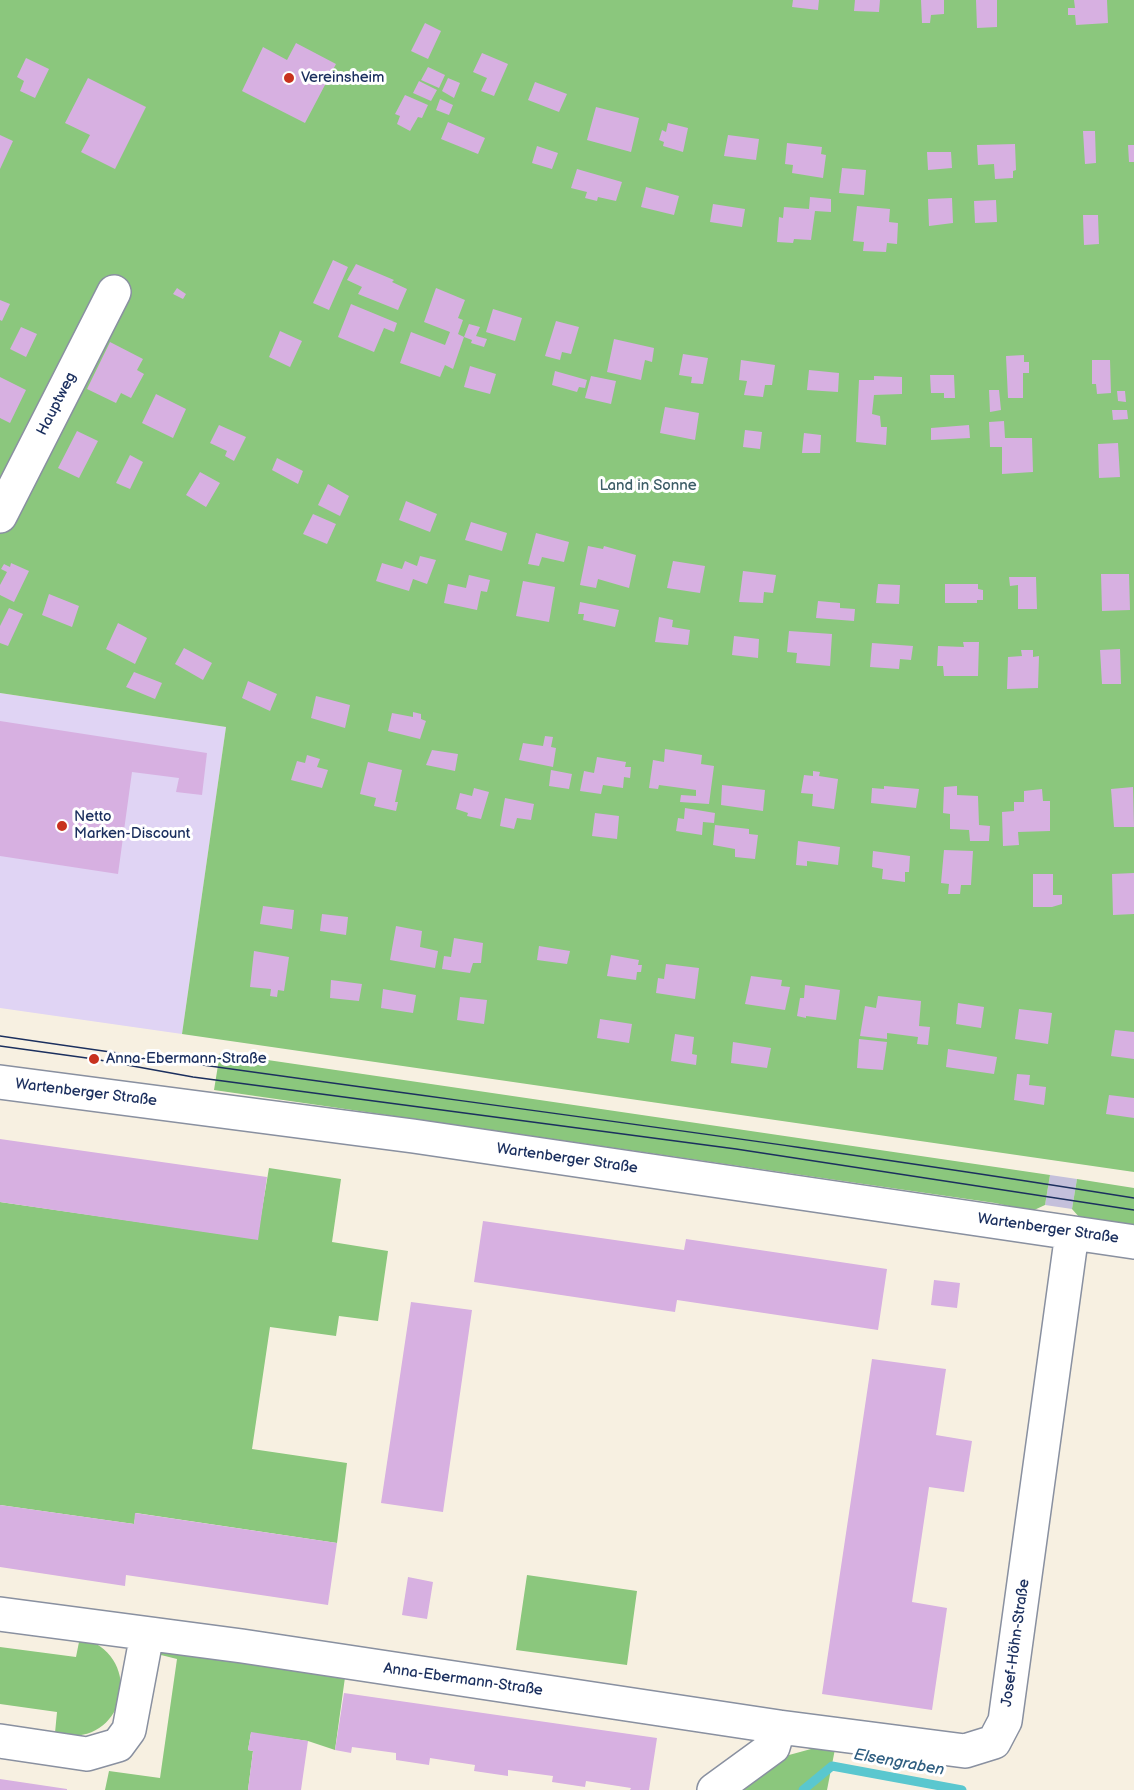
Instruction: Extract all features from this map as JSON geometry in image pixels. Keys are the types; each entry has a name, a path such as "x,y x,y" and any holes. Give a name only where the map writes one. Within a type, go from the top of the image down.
{"street":[{"name":"Hauptweg","path":"0,516 114,292"},
{"name":"Wartenberger Straße","path":"0,1082 425,1138 1134,1242"},
{"name":"Josef-Höhn-Straße","path":"779,1727 965,1751 994,1742 1005,1721 1072,1233"},
{"name":"Anna-Ebermann-Straße","path":"0,1614 242,1646 779,1727"},
{"path":"0,1741 87,1754 118,1745 129,1730 147,1634"},
{"path":"714,1790 773,1747 779,1727"}],"shaded area":[{"path":"0,693 226,727 182,1034 0,1008"},
{"path":"1050,1175 1077,1179 1072,1209 1045,1205"}],"green space":[{"name":"Land in Sonne","path":"0,0 1134,0 1134,1172 182,1034 226,727 0,693"},
{"path":"220,1053 1050,1175 1045,1205 1032,1211 995,1203 214,1090"},
{"path":"269,1168 341,1179 332,1242 388,1251 378,1321 339,1316 336,1336 270,1327 252,1449 347,1463 337,1543 136,1513 134,1524 0,1505 0,1202 257,1239"},
{"path":"1077,1179 1134,1188 1134,1225 1080,1218 1072,1209"},
{"path":"527,1575 637,1591 627,1665 516,1650"},
{"path":"80,1637 102,1647 115,1663 121,1681 119,1700 111,1716 98,1729 79,1735 55,1733 57,1712 0,1704 0,1647 76,1657"},
{"path":"158,1649 346,1670 335,1750 308,1741 251,1733 248,1750 253,1751 248,1790 105,1790 109,1771 160,1778 177,1659 157,1654"},
{"path":"811,1749 835,1749 827,1790 742,1790 789,1755"}],"building":[{"path":"793,0 819,0 818,10 792,7"},
{"path":"855,0 880,0 879,12 854,11"},
{"path":"921,0 944,0 944,14 931,15 930,23 922,23"},
{"path":"976,0 997,0 997,27 977,28"},
{"path":"1074,0 1107,0 1108,23 1076,25 1075,15 1068,15 1068,8 1075,8"},
{"path":"425,23 441,31 428,59 411,51"},
{"name":"Vereinsheim","path":"296,43 336,64 305,123 242,91 263,47 287,60"},
{"path":"482,53 508,64 494,96 481,91 487,78 473,72"},
{"path":"26,58 49,69 35,98 20,91 24,81 17,77"},
{"path":"428,67 445,75 439,88 421,80"},
{"path":"88,78 146,107 115,169 81,152 90,135 65,123"},
{"path":"448,78 460,83 454,98 442,91"},
{"path":"419,81 437,90 431,101 413,93"},
{"path":"535,82 567,94 559,112 528,100"},
{"path":"405,95 428,105 422,118 418,117 410,131 397,124 400,116 395,114"},
{"path":"440,99 453,105 449,115 436,110"},
{"path":"596,107 639,118 631,152 587,140"},
{"path":"448,122 485,138 478,154 441,139"},
{"path":"668,123 688,128 683,152 663,146 664,142 659,140 662,130 666,132"},
{"path":"1083,131 1095,131 1096,163 1085,164"},
{"path":"0,135 13,141 0,169"},
{"path":"728,135 759,139 756,160 724,156"},
{"path":"787,143 822,147 821,154 826,155 823,178 792,173 793,165 785,164"},
{"path":"1015,144 1016,170 1013,171 1013,178 995,179 994,164 978,165 977,145"},
{"path":"1128,145 1134,145 1134,162 1129,162"},
{"path":"537,146 558,153 552,169 532,163"},
{"path":"927,152 951,152 952,168 928,170"},
{"path":"842,168 866,170 864,195 839,193"},
{"path":"577,169 622,182 616,201 598,197 597,201 585,198 587,192 571,188"},
{"path":"646,187 679,196 674,215 641,207"},
{"path":"810,197 831,199 831,212 815,211 811,240 794,239 793,243 777,242 779,217 783,218 784,207 809,209"},
{"path":"952,198 953,223 929,226 928,199"},
{"path":"996,200 997,222 975,223 974,201"},
{"path":"713,204 745,209 742,227 710,222"},
{"path":"857,206 890,209 889,222 898,223 897,244 887,243 886,252 863,251 864,242 853,241"},
{"path":"1083,215 1098,215 1099,244 1084,245"},
{"path":"333,260 348,267 329,310 313,303"},
{"path":"356,264 394,280 392,282 407,289 398,310 358,294 362,287 347,280"},
{"path":"177,288 186,294 183,299 173,294"},
{"path":"436,288 465,300 458,318 463,320 458,334 464,337 453,369 445,365 440,377 400,363 411,332 445,345 450,332 424,322"},
{"path":"0,300 10,304 2,321 0,320"},
{"path":"351,304 397,323 394,332 384,328 374,352 338,337"},
{"path":"493,309 522,318 515,341 486,332"},
{"path":"556,321 579,327 571,354 562,352 560,360 545,356"},
{"path":"469,324 480,327 476,336 487,339 484,347 471,343 472,340 464,337"},
{"path":"21,327 37,334 26,357 10,349"},
{"path":"280,331 302,341 290,367 269,357"},
{"path":"614,339 654,348 652,362 645,360 641,380 607,372"},
{"path":"110,342 143,359 137,370 144,374 131,398 121,393 116,403 87,389"},
{"path":"683,354 708,358 703,384 691,383 692,377 679,375"},
{"path":"1024,355 1024,362 1029,362 1029,373 1023,373 1023,398 1008,398 1006,356"},
{"path":"741,360 775,365 772,385 765,385 763,397 744,395 747,381 739,380"},
{"path":"1092,360 1110,360 1111,393 1097,394 1096,384 1092,384"},
{"path":"470,366 496,374 490,394 464,387"},
{"path":"809,370 839,373 838,392 807,390"},
{"path":"555,371 587,380 585,388 579,387 577,392 552,385"},
{"path":"930,375 954,375 955,398 944,398 944,393 931,393"},
{"path":"591,376 616,381 611,404 585,398"},
{"path":"874,376 902,377 902,394 874,395 872,414 880,416 881,427 887,427 886,445 856,442 859,380 874,380"},
{"path":"0,377 26,390 10,423 0,418"},
{"path":"989,390 999,390 1001,410 990,412"},
{"path":"1117,391 1125,391 1126,402 1118,401"},
{"path":"156,394 186,409 173,438 142,423"},
{"path":"665,407 699,413 695,440 660,433"},
{"path":"1112,410 1127,410 1128,419 1113,420"},
{"path":"1004,421 1005,438 1032,438 1033,472 1002,474 1002,447 990,447 989,422"},
{"path":"219,425 246,437 234,461 225,456 227,451 210,443"},
{"path":"969,425 970,438 931,440 931,428"},
{"path":"745,430 762,432 760,449 743,447"},
{"path":"77,431 98,441 79,478 58,468"},
{"path":"804,433 821,435 820,453 802,453"},
{"path":"1118,443 1120,477 1099,478 1098,444"},
{"path":"130,455 143,462 130,489 116,483"},
{"path":"277,458 303,471 298,484 272,470"},
{"path":"200,472 220,483 206,507 186,495"},
{"path":"328,484 349,496 340,516 318,505"},
{"path":"406,501 437,514 430,532 399,520"},
{"path":"313,514 336,524 327,544 303,534"},
{"path":"471,522 507,533 502,551 465,540"},
{"path":"536,533 569,542 564,562 542,557 539,566 528,564"},
{"path":"588,546 603,549 604,546 636,555 629,588 598,579 596,588 580,585"},
{"path":"420,556 436,560 427,584 413,579 409,591 376,581 382,563 402,569 405,561 417,566"},
{"path":"673,561 705,566 700,593 667,588"},
{"path":"11,563 29,571 14,602 0,595 0,585 7,572 1,569 4,564 10,567"},
{"path":"743,571 776,575 773,593 764,592 763,603 739,602"},
{"path":"1101,574 1129,574 1130,610 1102,611"},
{"path":"469,575 490,580 487,592 481,591 477,610 444,603 448,584 466,588"},
{"path":"1009,577 1036,577 1037,609 1018,609 1018,585 1010,586"},
{"path":"523,581 555,587 549,622 516,616"},
{"path":"878,584 900,585 899,604 876,603"},
{"path":"945,584 978,584 978,589 983,590 983,600 977,600 977,603 945,603"},
{"path":"49,594 79,606 72,627 42,615"},
{"path":"818,601 840,603 840,608 855,609 854,621 816,618"},
{"path":"580,602 619,610 615,627 583,620 584,614 578,614"},
{"path":"9,608 23,614 8,646 0,643 0,626"},
{"path":"659,617 673,620 672,627 690,630 688,645 655,642"},
{"path":"118,623 147,638 135,664 106,649"},
{"path":"789,631 832,634 830,666 796,663 797,653 787,652"},
{"path":"734,636 759,639 758,658 732,655"},
{"path":"963,642 979,642 978,676 944,676 943,666 937,666 938,646 964,647"},
{"path":"872,643 913,646 911,660 900,659 899,669 870,667"},
{"path":"184,648 212,663 203,680 175,664"},
{"path":"1120,649 1121,684 1102,684 1100,650"},
{"path":"1021,650 1033,650 1033,657 1039,656 1038,688 1007,689 1008,657 1022,656"},
{"path":"134,672 162,683 155,699 126,687"},
{"path":"248,681 277,694 270,711 242,698"},
{"path":"316,696 350,705 345,728 311,718"},
{"path":"413,712 421,714 421,719 426,721 420,739 388,731 392,713 413,717"},
{"name":"Netto Marken-Discount","path":"0,721 207,753 202,795 176,792 179,778 132,772 118,874 0,856"},
{"path":"545,736 553,737 551,747 556,748 553,767 519,760 523,743 543,746"},
{"path":"665,749 702,755 701,764 714,766 709,804 680,802 681,795 696,796 696,790 659,785 658,789 649,788 653,760 664,762"},
{"path":"432,750 458,754 455,771 426,765"},
{"path":"307,755 320,759 317,767 328,770 322,788 291,780 297,761 305,763"},
{"path":"597,757 626,762 625,767 631,767 630,778 624,777 623,788 603,785 601,794 580,791 584,771 594,773"},
{"path":"368,762 402,770 395,802 398,802 396,811 374,806 376,798 360,794"},
{"path":"551,770 572,774 569,789 549,786"},
{"path":"813,771 820,772 819,776 838,779 834,809 812,806 813,794 801,793 804,775 813,776"},
{"path":"722,785 765,790 763,811 721,805"},
{"path":"884,786 919,789 916,808 871,803 872,788 884,789"},
{"path":"957,786 957,795 978,796 979,825 990,826 989,841 970,841 969,830 950,829 950,814 943,813 944,787"},
{"path":"1133,787 1134,827 1114,827 1111,789"},
{"path":"474,788 489,792 481,819 467,816 468,813 456,809 460,793 472,796"},
{"path":"1042,789 1043,801 1050,801 1050,831 1018,832 1019,845 1003,846 1002,812 1014,811 1014,802 1024,802 1024,791"},
{"path":"505,798 534,804 531,820 517,818 514,829 500,826"},
{"path":"685,808 715,813 714,823 703,822 702,835 676,831 678,818 684,819"},
{"path":"595,813 619,816 617,839 592,836"},
{"path":"715,825 749,829 749,834 758,835 755,859 735,857 735,849 713,845"},
{"path":"798,841 840,847 838,865 807,861 807,866 796,865"},
{"path":"944,850 973,851 971,885 961,885 960,894 948,894 949,884 941,883"},
{"path":"873,851 910,856 909,872 905,872 905,882 882,879 883,869 872,867"},
{"path":"1134,873 1134,914 1113,915 1112,874"},
{"path":"1033,874 1053,874 1053,895 1062,895 1062,904 1052,907 1033,907"},
{"path":"263,906 294,910 292,929 260,924"},
{"path":"322,914 348,917 346,935 320,931"},
{"path":"396,926 422,931 420,947 438,951 435,968 390,960"},
{"path":"454,938 483,943 481,963 473,963 470,973 442,969 444,956 451,957"},
{"path":"539,946 570,951 567,964 537,960"},
{"path":"254,951 289,957 284,991 278,990 277,997 270,996 271,989 250,987"},
{"path":"611,955 639,960 638,965 642,965 641,972 637,972 636,980 607,976"},
{"path":"666,964 699,968 695,999 656,993 658,978 664,979"},
{"path":"751,976 782,980 781,986 790,987 785,1010 745,1004"},
{"path":"331,980 362,984 359,1001 330,998"},
{"path":"805,985 840,990 836,1020 797,1016 800,998 804,998"},
{"path":"383,989 416,995 413,1013 381,1008"},
{"path":"878,996 921,1001 919,1026 930,1027 928,1045 917,1044 918,1037 887,1033 887,1039 860,1036 865,1006 876,1008"},
{"path":"460,997 487,1000 484,1024 457,1020"},
{"path":"958,1003 984,1007 981,1028 956,1024"},
{"path":"1019,1009 1052,1013 1048,1044 1015,1039"},
{"path":"600,1019 632,1024 629,1043 597,1038"},
{"path":"1115,1030 1134,1032 1134,1059 1111,1056"},
{"path":"675,1034 694,1037 692,1054 697,1055 696,1065 671,1061"},
{"path":"859,1039 887,1042 883,1070 857,1068"},
{"path":"733,1042 771,1048 767,1068 731,1063"},
{"path":"948,1049 997,1057 994,1074 946,1067"},
{"path":"1017,1074 1030,1075 1029,1085 1046,1087 1044,1105 1014,1100"},
{"path":"1109,1095 1134,1098 1134,1118 1106,1114"},
{"path":"0,1139 267,1177 258,1240 0,1202"},
{"path":"483,1221 684,1250 686,1239 887,1269 878,1330 677,1300 675,1312 474,1282"},
{"path":"934,1280 960,1283 957,1308 931,1305"},
{"path":"411,1302 472,1310 443,1512 381,1503"},
{"path":"872,1359 946,1369 936,1435 972,1441 964,1492 929,1487 912,1602 947,1608 932,1710 822,1694"},
{"path":"0,1505 134,1524 135,1513 337,1543 328,1605 126,1575 125,1586 0,1567"},
{"path":"408,1577 433,1582 427,1619 402,1615"},
{"path":"344,1693 657,1738 649,1790 630,1790 631,1788 586,1781 585,1787 552,1782 553,1776 508,1770 508,1776 474,1771 475,1765 430,1758 429,1765 396,1760 396,1753 352,1747 351,1753 335,1750"},
{"path":"251,1732 308,1741 301,1790 248,1790 253,1751 248,1750"},
{"path":"0,1779 67,1789 67,1790 0,1790"}],"waterway":[{"name":"Elsengraben","path":"803,1790 832,1766 962,1790"}],"tram line":[{"path":"0,1036 851,1155 1134,1198"},
{"path":"0,1046 94,1059 193,1077 736,1149 1134,1210"}],"place":[{"name":"Vereinsheim","path":"289,78"},
{"name":"Netto Marken-Discount","path":"62,826"},
{"name":"Anna-Ebermann-Straße","path":"94,1059"}]}
